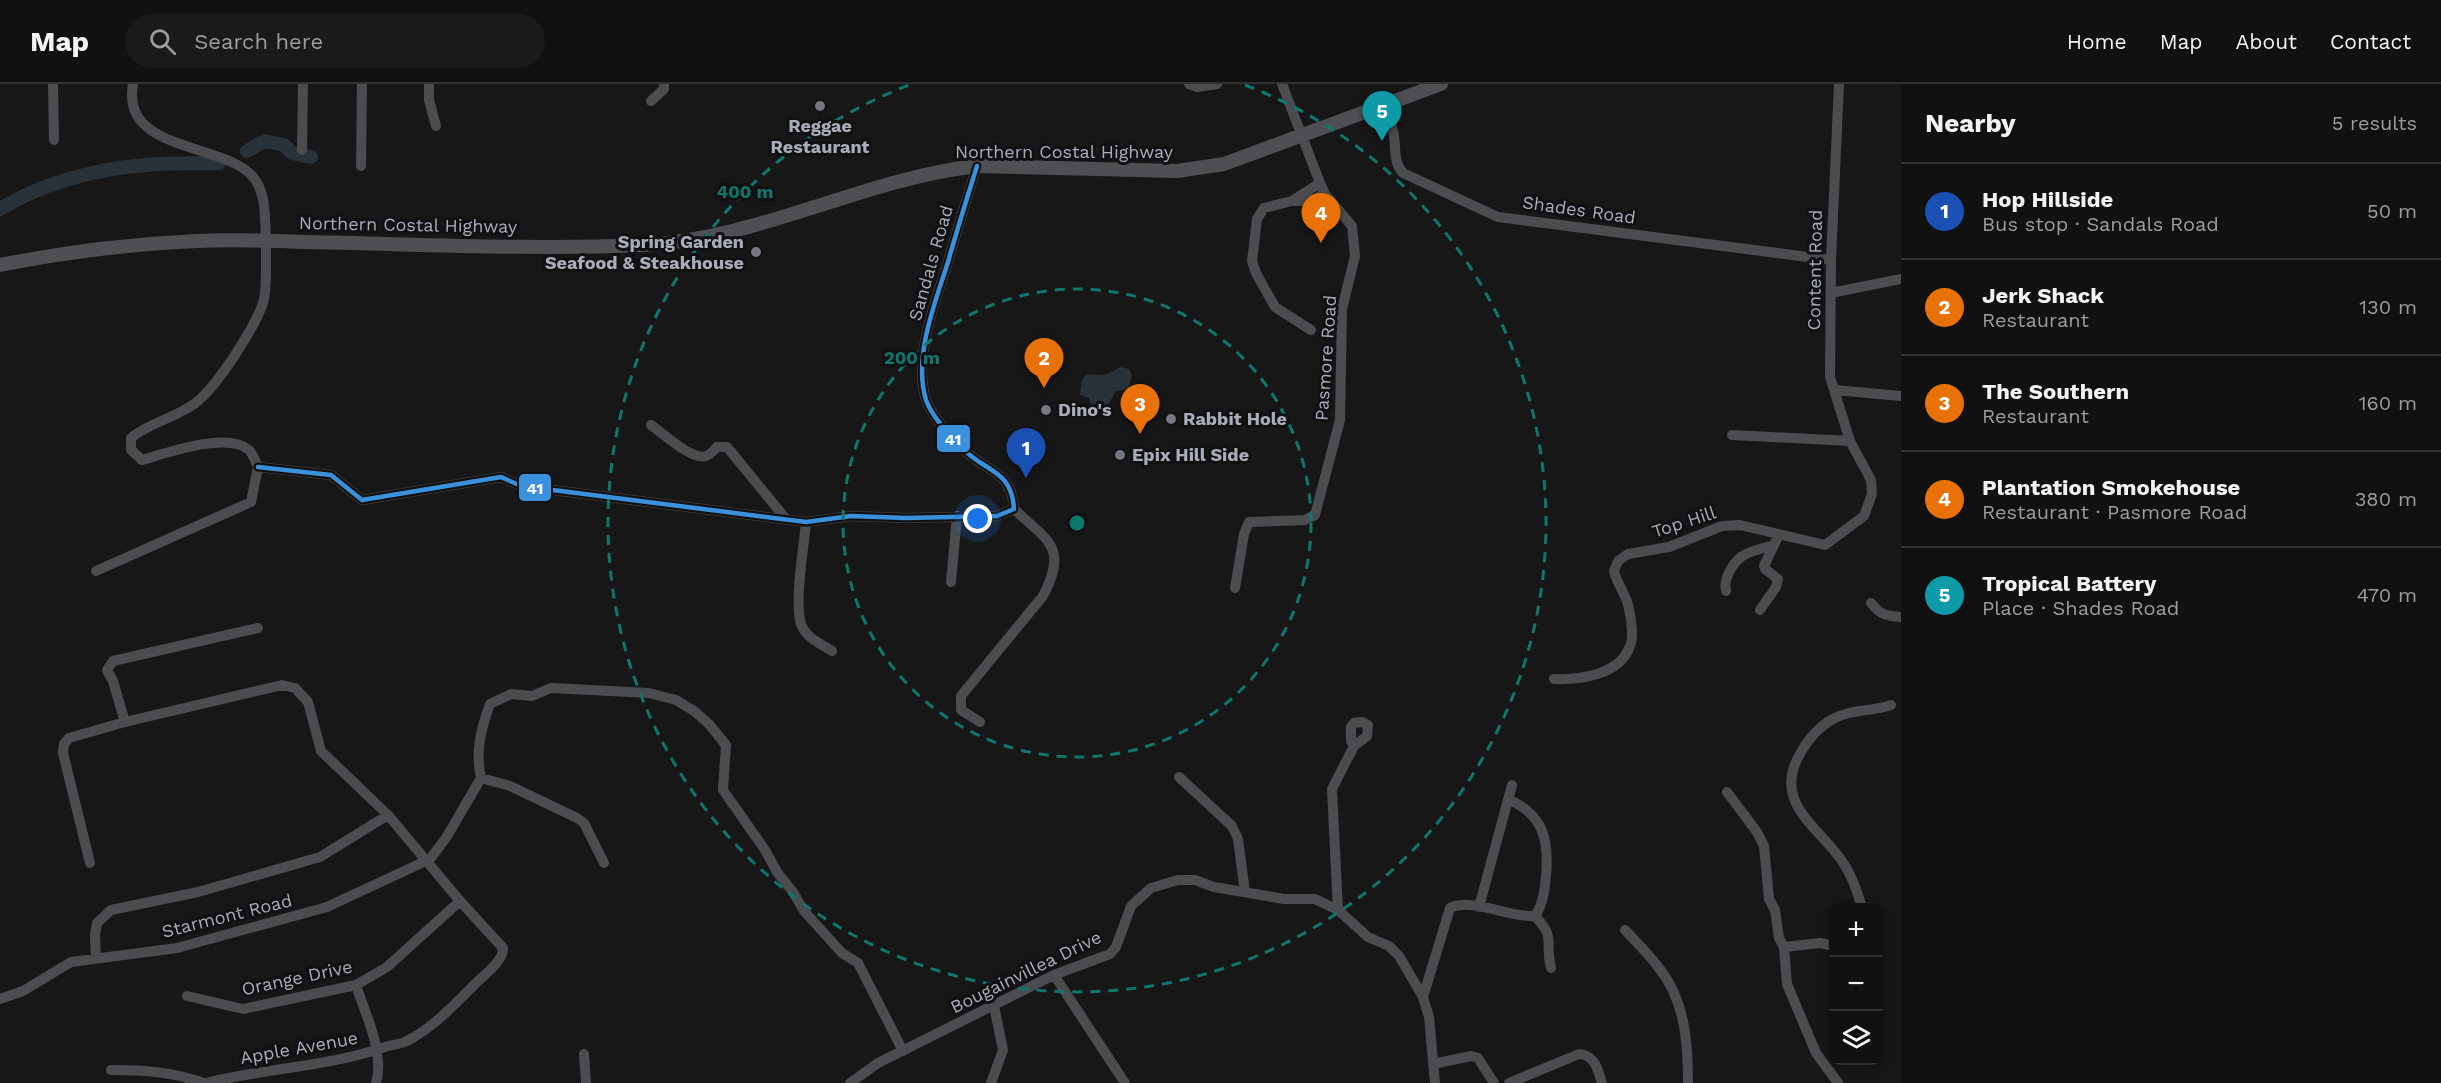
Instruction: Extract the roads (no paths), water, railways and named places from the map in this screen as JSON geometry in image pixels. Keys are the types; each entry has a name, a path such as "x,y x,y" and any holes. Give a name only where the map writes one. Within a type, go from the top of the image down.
{"main road":[{"name":"Northern Costal Highway","path":"0,265 110,247 199,241 538,245 644,245 672,242 768,221 918,176 977,166 1177,171 1224,164 1441,84"}],"street":[{"path":"52,84 54,140"},
{"path":"96,571 251,502 258,467 249,450 231,442 187,446 142,460 131,450 131,438 141,429 175,417 199,400 251,327 264,301 265,241 263,200 260,186 253,176 215,155 171,142 153,131 134,109 131,98 133,84"},
{"path":"302,150 303,84"},
{"path":"361,166 362,84"},
{"path":"429,84 429,100 436,126"},
{"path":"651,101 664,89 664,84"},
{"path":"1189,84 1197,87 1216,84"},
{"name":"Pasmore Road","path":"1235,588 1244,534 1249,522 1305,520 1315,515 1340,420 1342,309 1355,256 1352,226 1325,194 1282,84"},
{"name":"Content Road","path":"1835,390 1830,369 1830,293 1839,84"},
{"name":"Shades Road","path":"1384,104 1394,132 1396,159 1403,172 1498,217 1831,260"},
{"name":"Sandals Road","path":"977,166 928,326 922,378 927,401 947,431 970,456 1005,480 1013,493 1014,509"},
{"path":"1292,201 1320,183"},
{"path":"1311,330 1275,307 1252,261 1257,219 1264,208 1292,201 1309,201 1325,194"},
{"path":"1830,293 1901,279"},
{"path":"1835,390 1901,396"},
{"name":"Top Hill","path":"1554,679 1570,680 1608,669 1623,656 1630,646 1629,609 1624,591 1614,571 1618,561 1628,554 1669,547 1722,526 1740,525 1776,540 1825,545 1864,516 1870,502 1872,488 1869,477 1850,441 1835,390"},
{"path":"651,425 689,453 699,457 708,456 717,447 728,447 786,519"},
{"path":"1732,435 1850,441"},
{"path":"258,467 331,475 362,500 501,477 521,486 806,522 851,516 906,518 997,516 1014,509 1049,542 1055,555 1054,563 1051,579 1042,596 961,696 961,710 980,722"},
{"path":"951,582 957,516"},
{"path":"806,522 799,606 801,625 809,636 832,651"},
{"path":"1726,591 1725,586 1731,567 1745,554 1776,540"},
{"path":"1760,610 1776,587 1778,579 1764,566 1776,540"},
{"path":"1871,603 1878,613 1901,617"},
{"path":"125,722 113,681 107,670 113,661 258,628"},
{"path":"90,863 63,753 63,744 69,738 125,722 282,685 295,688 308,702 321,751 388,815 460,901"},
{"path":"426,860 430,859 446,838 481,778 478,750 490,704 511,694 532,696 551,688 618,690 649,693 676,700 709,724 726,745 723,790 765,850 777,872 794,892 804,911 842,953 858,963 903,1051"},
{"path":"1861,903 1843,862 1802,816 1792,796 1794,765 1807,742 1832,719 1891,705"},
{"path":"1338,910 1332,789 1354,746"},
{"path":"1179,777 1232,826 1238,839 1245,892"},
{"path":"481,778 510,786 577,818 584,824 604,863"},
{"path":"1479,907 1512,785"},
{"path":"1727,792 1757,831 1764,846 1770,899 1779,938 1784,947 1787,984 1816,1053 1838,1083"},
{"path":"1508,799 1524,806 1536,819 1544,835 1548,853 1545,891 1535,916"},
{"path":"96,958 97,923 111,910 198,892 320,857 388,815"},
{"name":"Starmont Road","path":"0,999 23,991 71,962 177,948 327,907 426,860"},
{"name":"Bougainvillea Drive","path":"850,1083 878,1063 1054,975 1110,954 1116,947 1131,906 1151,888 1178,880 1195,880 1214,887 1284,899 1315,899 1338,910 1368,937 1389,946 1399,956 1423,997 1429,1017 1435,1083"},
{"name":"Apple Avenue","path":"205,1083 235,1076 339,1061 403,1043 429,1028 499,960 504,952 504,948 460,901"},
{"name":"Orange Drive","path":"187,996 243,1009 356,985 387,967 460,901"},
{"path":"1423,997 1450,908 1460,905 1535,916 1546,928 1550,939 1551,968"},
{"path":"1624,930 1660,969 1673,991 1684,1023 1688,1083"},
{"path":"1784,947 1820,943 1829,945"},
{"path":"1054,975 1125,1083"},
{"path":"356,985 376,1050 379,1069 376,1083"},
{"path":"991,1083 1003,1050 994,1006"},
{"path":"584,1054 586,1083"},
{"path":"1509,1083 1579,1054 1588,1056 1595,1063 1602,1083"},
{"path":"1433,1064 1471,1056 1478,1058 1494,1083"},
{"path":"111,1070 146,1070 169,1073 205,1083"}],"waterway":[{"path":"247,151 265,141 284,145 292,153 311,157"},
{"path":"0,209 51,185 108,170 154,164 219,163"}],"place":[{"name":"Reggae Restaurant","path":"820,106"},
{"name":"Tropical Battery","path":"1382,141"},
{"name":"Plantation Smokehouse","path":"1321,243"},
{"name":"Spring Garden Seafood & Steakhouse","path":"756,252"},
{"name":"Jerk Shack","path":"1044,388"},
{"name":"Dino's","path":"1046,410"},
{"name":"Rabbit Hole","path":"1171,419"},
{"name":"The Southern","path":"1140,434"},
{"name":"Epix Hill Side","path":"1120,455"},
{"name":"Hop Hillside","path":"1026,478"}]}
